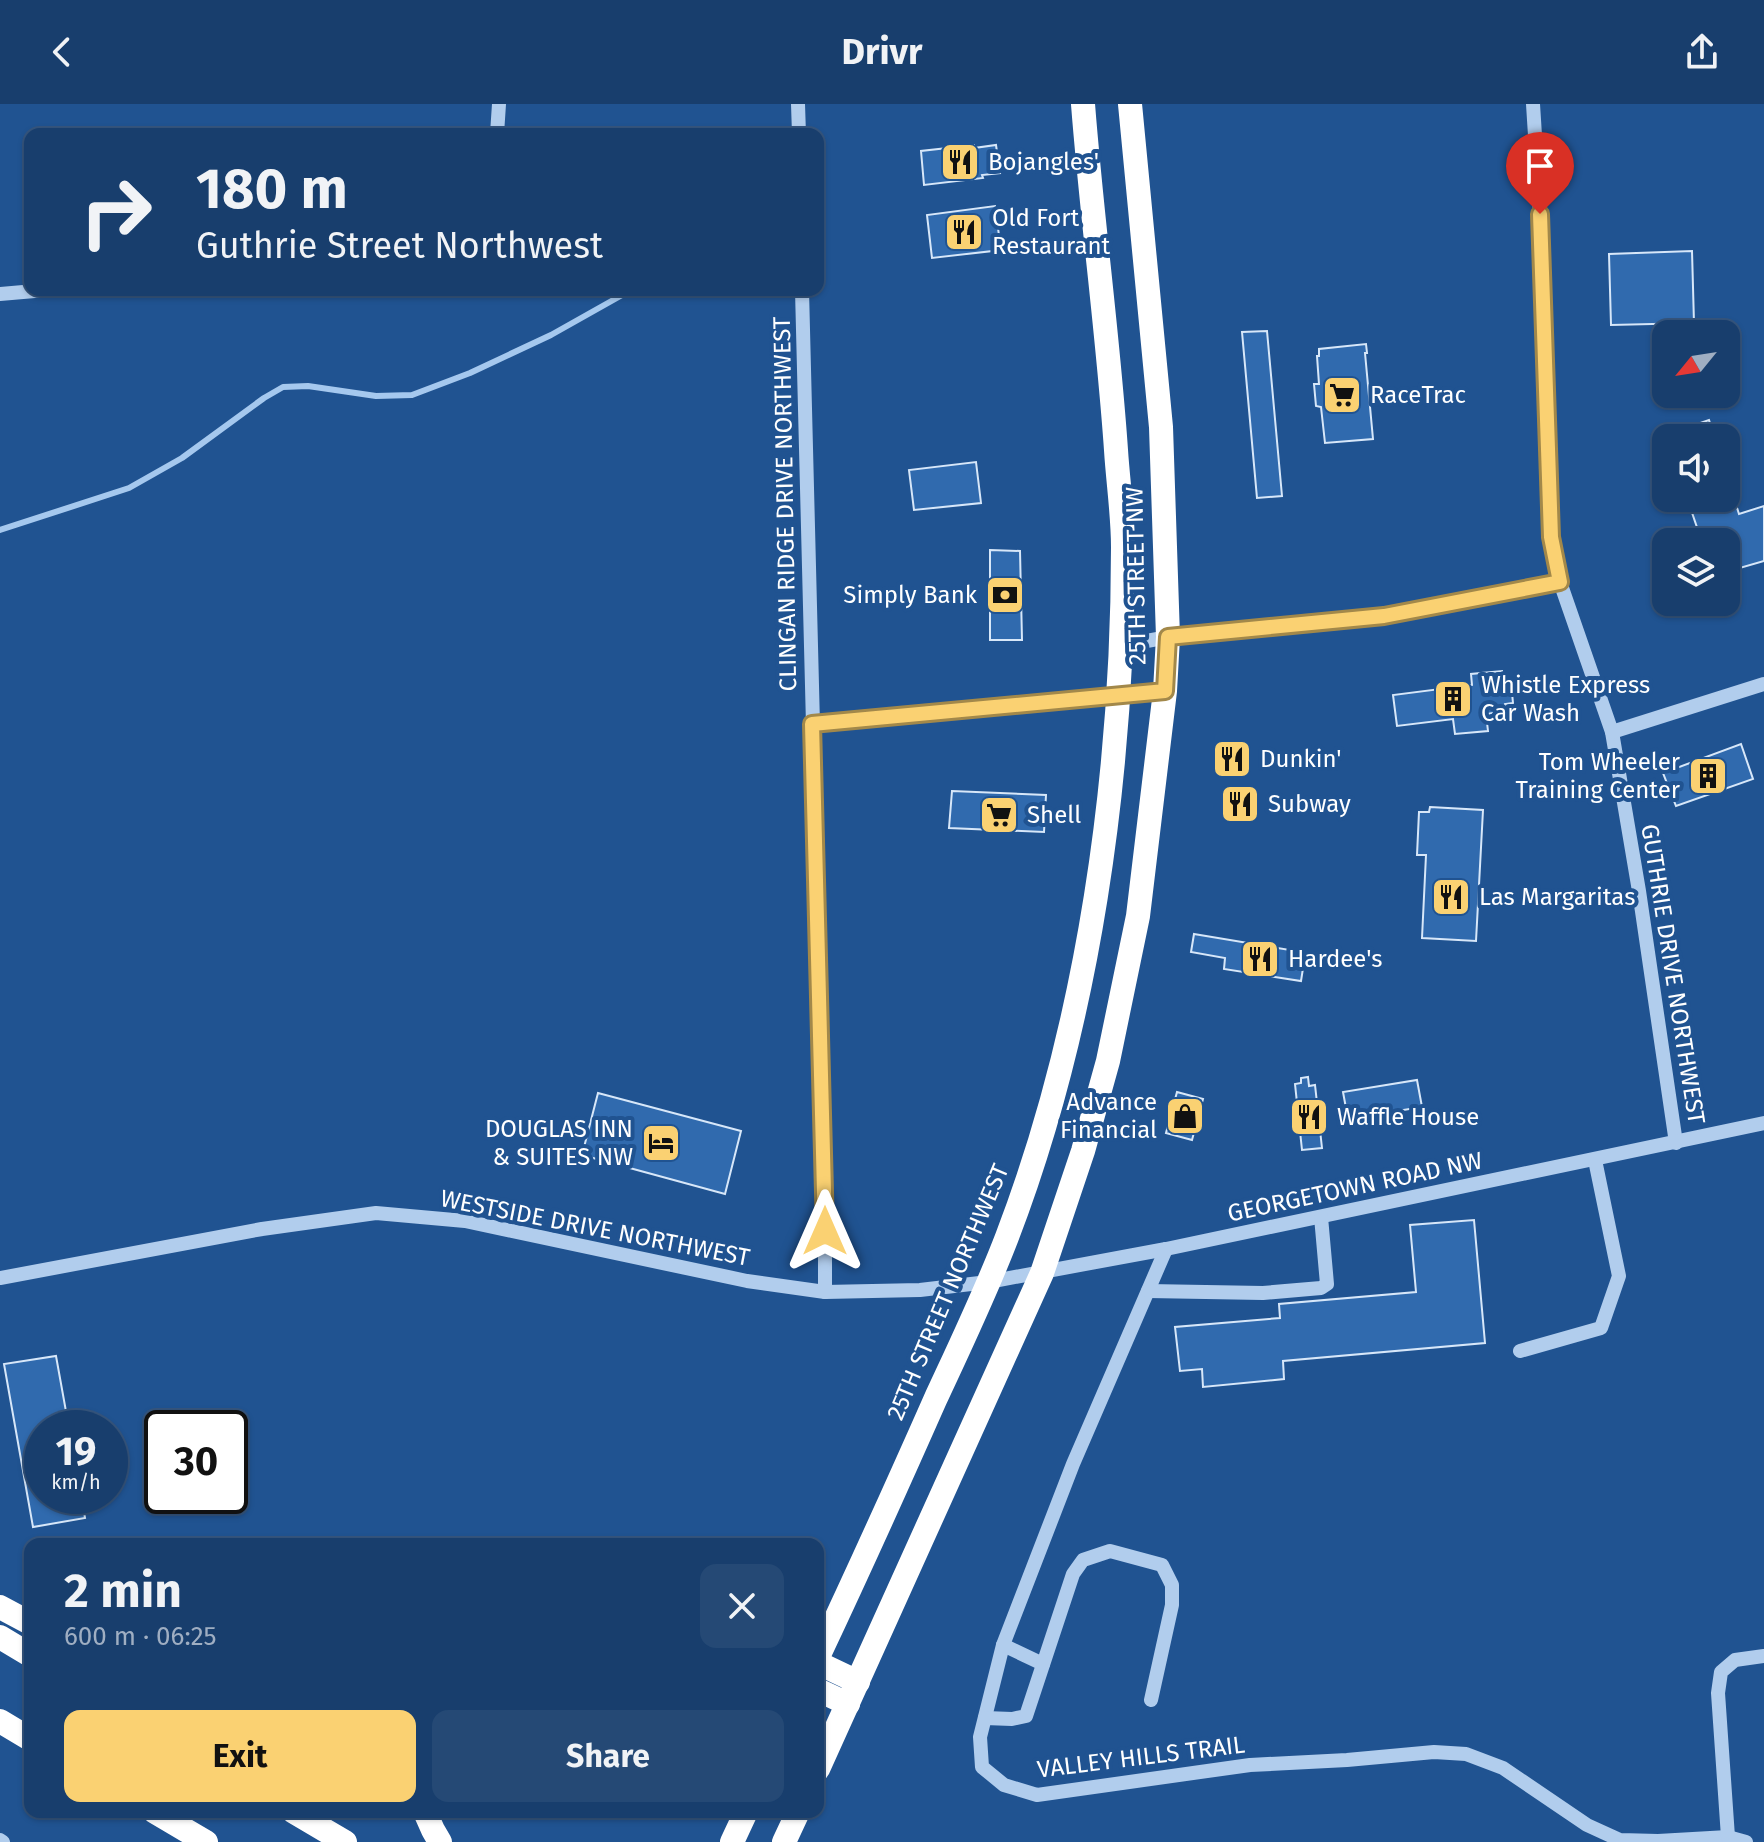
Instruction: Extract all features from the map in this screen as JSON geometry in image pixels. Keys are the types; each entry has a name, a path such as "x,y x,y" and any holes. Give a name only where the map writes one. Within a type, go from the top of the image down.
{"highway":[{"name":"25TH STREET NW","path":"1083,104 1109,353 1123,544 1118,696 1110,787 1090,934"},
{"name":"25TH STREET NW","path":"1042,1273 1083,1151 1108,1061 1138,916 1165,691 1168,637 1161,427 1130,104"},
{"name":"25TH STREET NORTHWEST","path":"824,1646 1007,1235 1038,1146 1069,1031 1090,934"},
{"path":"824,1756 1042,1273"},
{"path":"824,1614 843,1603"},
{"path":"0,1607 24,1620"},
{"path":"0,1637 24,1651"},
{"path":"824,1666 853,1693"},
{"path":"824,1691 853,1693"},
{"path":"0,1721 24,1735"},
{"path":"165,1818 206,1842"},
{"path":"304,1818 345,1842"},
{"path":"428,1818 440,1842"},
{"path":"732,1842 743,1818"},
{"path":"784,1842 795,1818"}],"street":[{"path":"497,128 499,104"},
{"path":"798,104 799,128"},
{"name":"GUTHRIE DRIVE NORTHWEST","path":"1533,104 1551,537 1560,582 1612,732 1676,1143"},
{"path":"0,294 24,292"},
{"name":"CLINGAN RIDGE DRIVE NORTHWEST","path":"802,296 825,1292"},
{"path":"1120,646 1168,637 1384,616 1560,582"},
{"path":"1612,732 1764,684"},
{"path":"812,724 1165,691"},
{"name":"GEORGETOWN ROAD NW","path":"1042,1273 1764,1123"},
{"path":"1520,1351 1601,1328 1619,1276 1595,1160"},
{"name":"WESTSIDE DRIVE NORTHWEST","path":"0,1278 262,1229 376,1213 465,1221 747,1281 825,1292 920,1290 1042,1273"},
{"path":"1148,1291 1263,1293 1321,1288 1327,1284 1321,1217"},
{"name":"VALLEY HILLS TRAIL","path":"1166,1249 1073,1464 1003,1645 980,1737 982,1767 1004,1785 1037,1795 1250,1765 1434,1752 1466,1754 1503,1768 1587,1825 1620,1840 1728,1837 1746,1842"},
{"path":"985,1718 1026,1716 1073,1574 1083,1560 1110,1551 1162,1565 1172,1585 1172,1605 1151,1700"},
{"path":"1003,1645 1043,1664"},
{"path":"1728,1837 1718,1693 1721,1672 1735,1660 1764,1656"}],"building":[{"name":"Bojangles'","path":"974,145 974,148 996,145 1000,173 924,185 921,151"},
{"name":"Old Fort Restaurant","path":"995,206 1001,250 932,258 927,215"},
{"path":"1692,251 1694,320 1652,320 1652,324 1611,325 1609,254"},
{"path":"1267,331 1282,496 1257,498 1242,332"},
{"name":"RaceTrac","path":"1366,344 1373,439 1325,443 1321,407 1316,406 1314,384 1319,384 1319,349"},
{"path":"976,462 981,503 914,510 909,470"},
{"path":"1764,506 1764,561 1740,568 1740,528 1697,528 1692,512 1739,514"},
{"name":"Simply Bank","path":"990,550 1020,551 1022,640 990,640"},
{"name":"Whistle Express Car Wash","path":"1502,671 1503,684 1511,683 1513,703 1505,704 1506,711 1486,714 1488,731 1455,734 1453,719 1397,726 1393,695 1472,685 1471,674"},
{"name":"Tom Wheeler Training Center","path":"1741,744 1753,779 1676,806 1663,773"},
{"path":"952,791 1046,795 1044,832 949,828"},
{"name":"Las Margaritas","path":"1430,807 1483,810 1476,941 1422,938 1426,855 1417,855 1419,812 1429,812"},
{"name":"Hardee's","path":"1194,934 1296,951 1295,960 1304,962 1301,981 1224,969 1225,958 1191,952"},
{"name":"Waffle House","path":"1308,1077 1309,1086 1315,1085 1322,1148 1302,1150 1295,1084 1301,1083 1301,1078"},
{"path":"1417,1080 1422,1107 1348,1119 1343,1092"},
{"name":"Advance Financial","path":"1177,1092 1203,1099 1192,1140 1166,1133"},
{"name":"DOUGLAS INN & SUITES NW","path":"598,1093 741,1131 725,1194 582,1155"},
{"path":"1474,1220 1485,1343 1283,1361 1284,1379 1203,1387 1202,1369 1180,1371 1175,1327 1280,1318 1279,1304 1416,1292 1410,1225"},
{"path":"56,1356 66,1410 24,1410 24,1476 4,1364"},
{"path":"31,1514 84,1514 85,1518 33,1527"}],"waterway":[{"path":"0,530 129,488 182,458 283,387 308,386 376,396 412,395 470,373 551,335 620,296"}],"place":[{"name":"Bojangles'","path":"960,162"},
{"name":"Old Fort Restaurant","path":"964,232"},
{"name":"RaceTrac","path":"1342,395"},
{"name":"Simply Bank","path":"1005,595"},
{"name":"Whistle Express Car Wash","path":"1453,699"},
{"name":"Dunkin'","path":"1232,759"},
{"name":"Tom Wheeler Training Center","path":"1708,776"},
{"name":"Subway","path":"1240,804"},
{"name":"Shell","path":"999,815"},
{"name":"Las Margaritas","path":"1451,897"},
{"name":"Hardee's","path":"1260,959"},
{"name":"Advance Financial","path":"1185,1116"},
{"name":"Waffle House","path":"1309,1117"},
{"name":"DOUGLAS INN & SUITES NW","path":"661,1143"}],"route":[{"path":"825,1231 812,724 1165,691 1168,637 1384,616 1560,582 1551,537 1540,214"}]}
